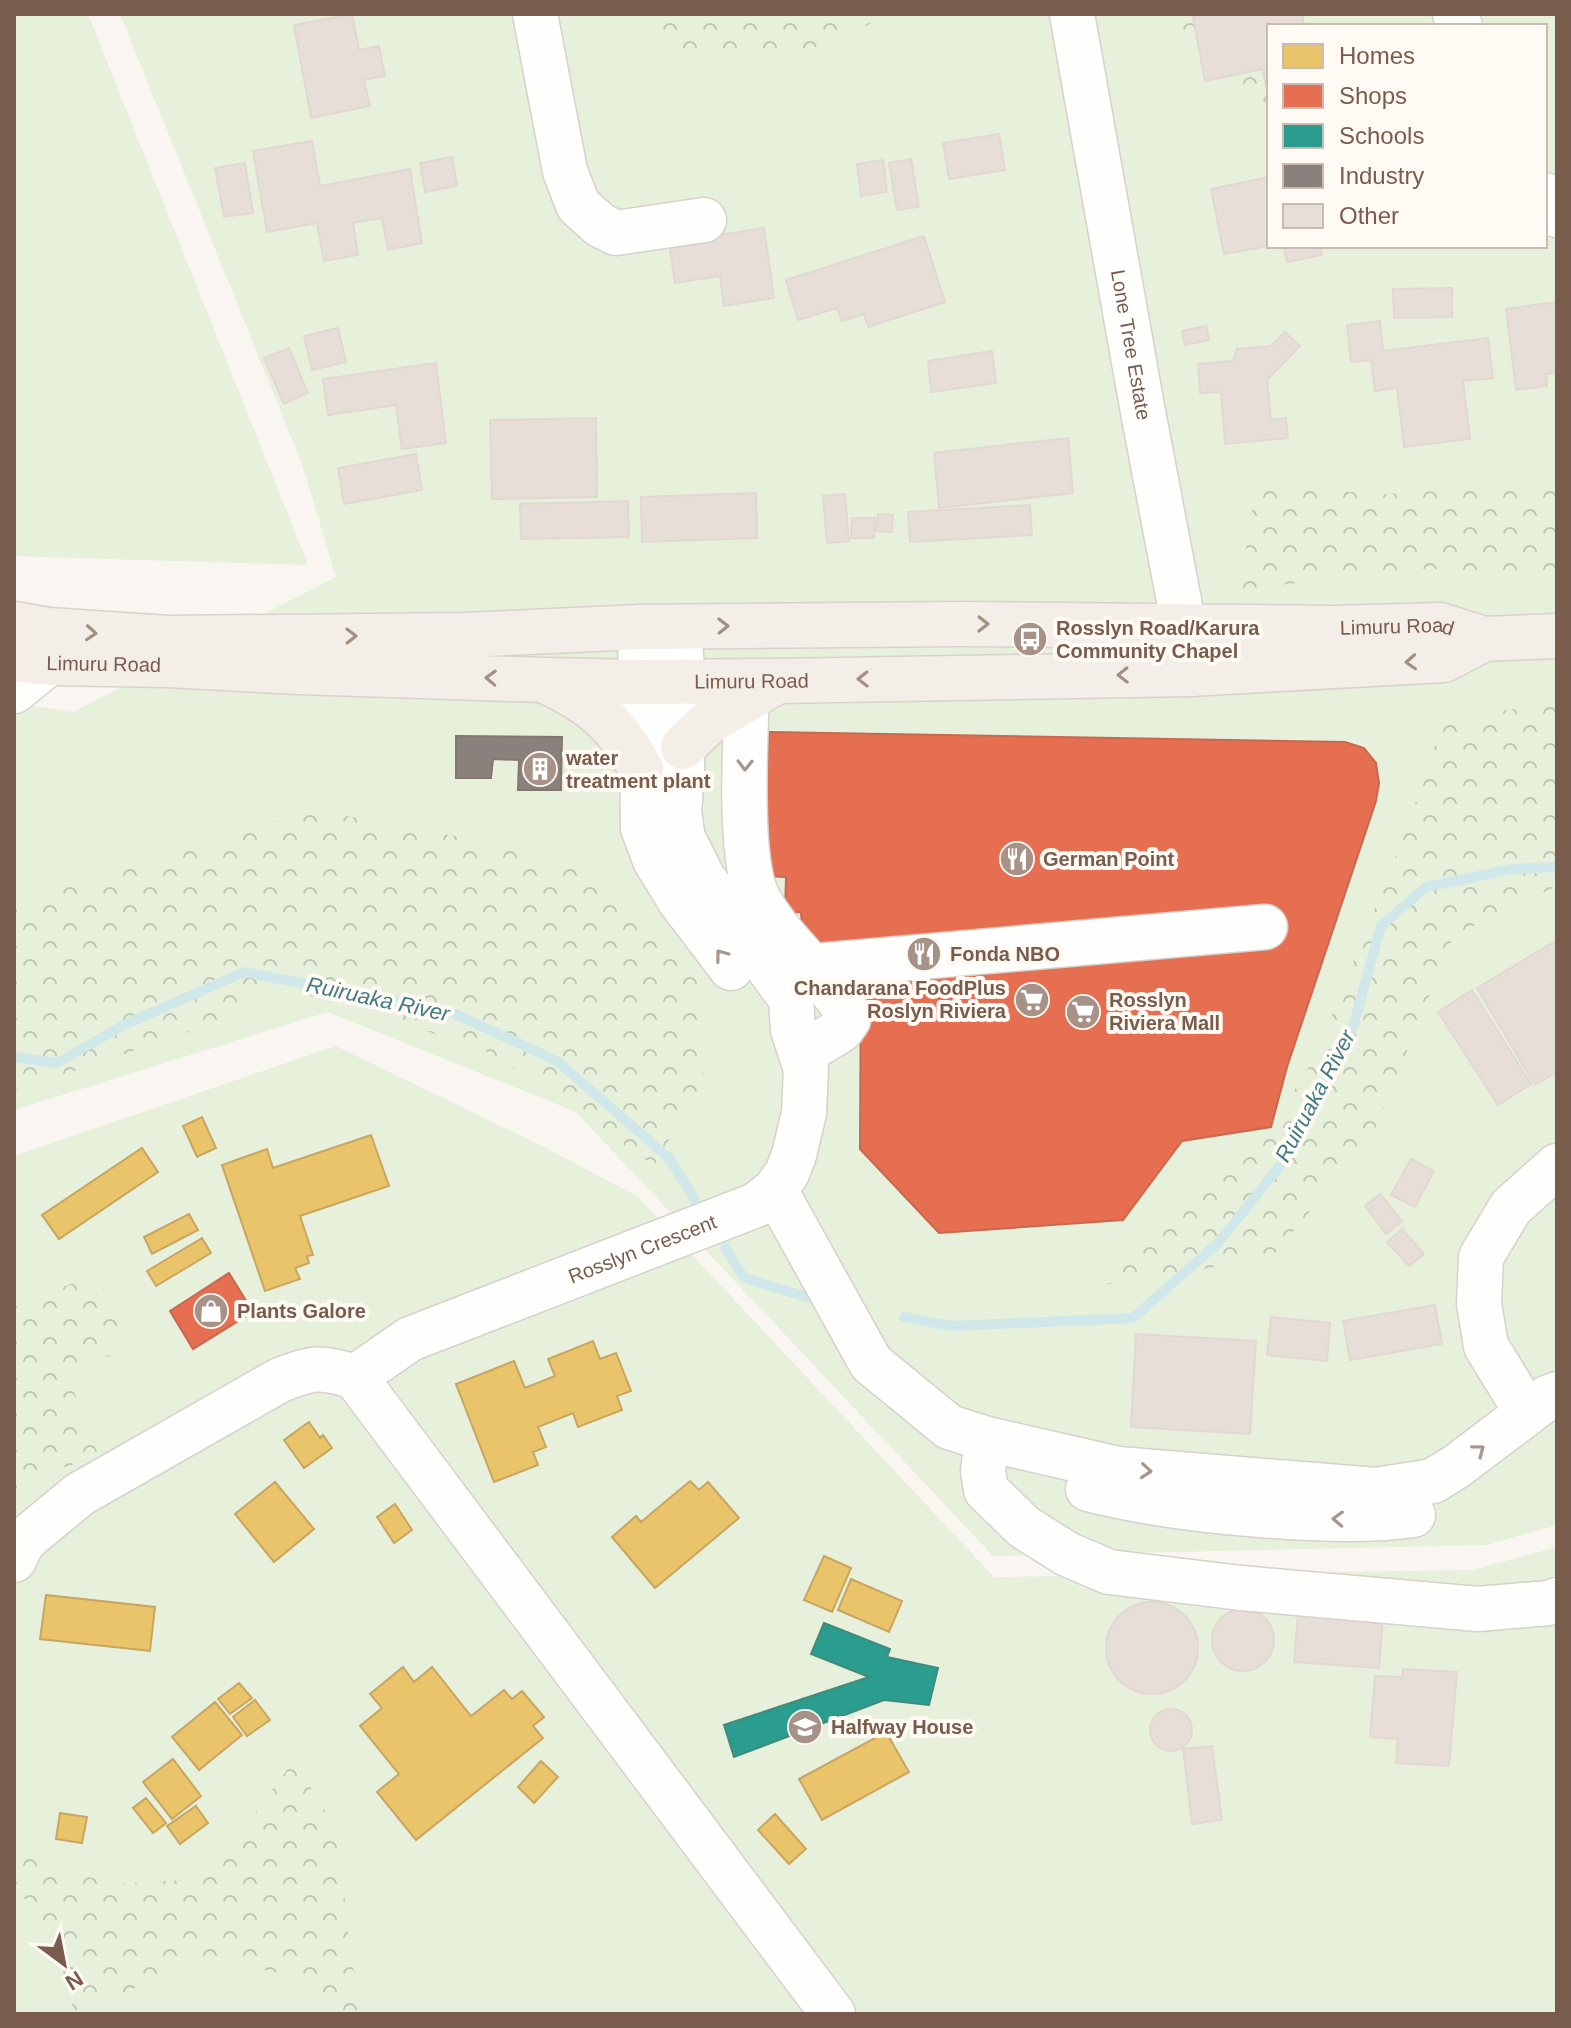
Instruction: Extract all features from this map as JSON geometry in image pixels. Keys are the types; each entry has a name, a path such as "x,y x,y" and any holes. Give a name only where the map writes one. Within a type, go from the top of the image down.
{"main road":[{"name":"Limuru Road","path":"14,624 48,630 168,638 962,624 1334,628 1440,625 1484,639 1557,636"},
{"name":"Limuru Road","path":"32,661 662,682 762,689 1190,674 1444,660 1484,639"},
{"path":"544,680 577,695 611,723 623,737 641,769"},
{"path":"683,751 710,721 762,689"}],"street":[{"path":"535,14 565,171 578,205 600,225 616,233 704,220"},
{"name":"Lone Tree Estate","path":"1072,14 1190,674"},
{"path":"659,627 662,682 683,751 748,848"},
{"path":"14,691 32,661"},
{"path":"662,682 641,769 643,828 648,845 673,855"},
{"path":"683,751 673,855 680,901 765,1015 798,1042 841,1030 848,1020 847,1012 757,898 748,848 745,779 762,689"},
{"path":"673,855 706,833 748,848"},
{"name":"Rosslyn Crescent","path":"355,1377 410,1339 756,1205 775,1190 787,1173 804,1113 806,1069 791,999 703,878 673,855"},
{"path":"771,970 1265,927"},
{"path":"775,1190 871,1363 949,1427 987,1439 1042,1478 1134,1501 1249,1515 1347,1520 1410,1515 1440,1508 1468,1493 1518,1458 1547,1411 1486,1346 1479,1304 1481,1257 1511,1207 1557,1166"},
{"path":"14,1560 23,1541 80,1494 280,1380 327,1368 355,1377 833,2014"},
{"path":"987,1439 983,1471 986,1490 1024,1527 1067,1554 1109,1572 1241,1588 1478,1609 1557,1600"}],"green space":[{"path":"14,14 88,14 308,565 14,556"},
{"path":"120,14 1557,14 1557,1525 1486,1545 993,1556 576,1112 328,1012 14,1110 14,703 73,712 336,577 302,464"},
{"path":"652,14 893,14 792,57 666,50"},
{"path":"1166,14 1522,14 1518,24 1267,24 1267,114"},
{"path":"1557,484 1557,571 1415,569 1239,590 1256,487 1386,494"},
{"path":"1557,703 1557,886 1454,935 1372,1137 1271,1258 1083,1288 1255,1152 1315,1057 1404,836 1444,719"},
{"path":"313,810 514,847 612,882 697,969 704,1079 654,1166 491,1053 342,1002 275,989 214,1023 14,1092 14,903"},
{"path":"336,1046 637,1196 994,1577 1473,1570 1557,1547 1557,2014 14,2014 14,1156"},
{"path":"92,1275 122,1312 122,1351 66,1372 99,1457 33,1476 14,1499 14,1303 39,1297"},
{"path":"294,1761 338,1831 351,1963 373,2014 332,2014 283,1973 187,1958 89,2014 76,2014 31,1901 14,1896 14,1853 111,1884 204,1879"}],"building: Homes":[{"path":"202,1117 216,1148 197,1157 183,1126"},
{"path":"371,1135 389,1186 300,1216 313,1255 307,1256 309,1263 295,1268 300,1279 265,1291 222,1165 267,1149 273,1168"},
{"path":"142,1148 158,1172 59,1239 42,1215"},
{"path":"189,1214 198,1230 152,1254 144,1237"},
{"path":"202,1238 211,1253 156,1286 147,1271"},
{"path":"593,1341 600,1359 616,1353 631,1391 617,1396 622,1410 578,1427 573,1413 538,1427 546,1447 533,1452 538,1465 494,1482 456,1384 514,1361 525,1388 555,1376 548,1359"},
{"path":"309,1422 332,1448 304,1468 284,1440"},
{"path":"690,1481 699,1490 708,1482 739,1518 655,1588 612,1537 636,1516 641,1522"},
{"path":"275,1482 314,1529 274,1562 235,1514"},
{"path":"395,1504 412,1530 394,1543 377,1517"},
{"path":"824,1556 851,1568 832,1612 804,1600"},
{"path":"851,1579 902,1601 889,1632 838,1610"},
{"path":"46,1595 155,1607 150,1651 40,1639"},
{"path":"403,1667 414,1682 432,1667 471,1716 504,1690 512,1699 522,1691 544,1717 533,1726 543,1738 416,1840 377,1792 399,1774 360,1726 382,1708 370,1694"},
{"path":"239,1683 252,1698 230,1714 218,1699"},
{"path":"255,1700 270,1720 247,1736 233,1717"},
{"path":"215,1702 242,1735 199,1770 172,1737"},
{"path":"886,1732 909,1772 822,1820 799,1779"},
{"path":"173,1759 201,1796 172,1819 143,1782"},
{"path":"541,1761 558,1777 534,1803 518,1787"},
{"path":"146,1798 166,1823 153,1833 133,1808"},
{"path":"196,1806 208,1823 180,1844 167,1826"},
{"path":"60,1813 87,1817 82,1843 56,1839"},
{"path":"775,1814 806,1849 789,1864 758,1830"}],"building: Shops":[{"name":"Rosslyn Riviera Mall","path":"769,732 1345,742 1364,748 1376,763 1379,783 1376,801 1287,1067 1271,1127 1182,1141 1123,1220 939,1233 860,1149 861,958 804,957 801,912 785,913 786,877 763,876"},
{"name":"Plants Galore","path":"229,1273 253,1312 193,1349 170,1311"}],"building: Schools":[{"path":"824,1623 890,1649 887,1657 938,1668 929,1705 884,1700 734,1757 724,1725 869,1677 811,1654"}],"building: Industry":[{"name":"water treatment plant","path":"456,736 562,737 561,790 518,790 519,760 493,759 491,778 456,778"}],"building: Other":[{"path":"352,14 359,50 379,46 385,76 364,80 370,106 311,118 294,25"},
{"path":"1207,14 1302,14 1304,24 1267,24 1266,87 1263,69 1205,81 1193,17"},
{"path":"999,134 1005,170 949,179 943,143"},
{"path":"312,141 320,186 410,169 422,243 388,250 382,218 353,223 358,255 324,261 317,223 267,232 253,151"},
{"path":"452,157 457,186 425,192 420,163"},
{"path":"911,159 919,207 897,210 889,163"},
{"path":"883,160 887,192 861,196 857,164"},
{"path":"245,163 253,213 224,217 215,168"},
{"path":"1267,177 1267,246 1224,254 1211,189"},
{"path":"764,228 774,298 724,306 720,276 675,283 669,243"},
{"path":"924,236 945,302 868,327 864,314 842,321 837,308 798,320 786,280"},
{"path":"1284,248 1320,248 1322,255 1287,262"},
{"path":"1452,288 1452,317 1394,318 1393,289"},
{"path":"1556,302 1557,373 1546,374 1547,386 1516,390 1506,309"},
{"path":"1380,321 1383,351 1488,338 1493,378 1463,381 1470,439 1404,447 1397,388 1375,391 1371,360 1351,362 1347,325"},
{"path":"1206,326 1209,340 1185,345 1182,331"},
{"path":"338,328 346,362 312,370 304,336"},
{"path":"1285,332 1300,346 1267,380 1271,420 1286,418 1288,438 1225,444 1221,392 1200,393 1198,364 1233,361 1237,349 1271,346"},
{"path":"289,348 308,393 284,404 264,358"},
{"path":"992,351 996,383 931,392 928,361"},
{"path":"436,363 446,443 402,449 396,405 328,415 323,379"},
{"path":"596,418 597,497 492,499 490,420"},
{"path":"1068,438 1073,493 939,508 934,453"},
{"path":"416,454 422,490 344,504 338,468"},
{"path":"756,493 757,538 642,542 641,497"},
{"path":"845,494 849,541 827,543 823,496"},
{"path":"628,501 629,537 521,539 520,504"},
{"path":"1030,505 1032,535 910,542 908,512"},
{"path":"878,514 893,515 892,532 876,531"},
{"path":"852,518 875,518 874,538 851,538"},
{"path":"1557,940 1557,1072 1535,1085 1477,988"},
{"path":"1472,990 1531,1084 1498,1105 1438,1012"},
{"path":"1411,1159 1434,1171 1415,1207 1391,1195"},
{"path":"1380,1194 1402,1221 1386,1234 1365,1206"},
{"path":"1402,1229 1424,1254 1409,1266 1387,1242"},
{"path":"1435,1305 1442,1344 1350,1360 1343,1321"},
{"path":"1271,1317 1330,1323 1327,1361 1267,1355"},
{"path":"1136,1334 1256,1341 1250,1434 1131,1427"},
{"path":"1299,1601 1384,1607 1379,1668 1294,1662"},
{"path":"1143,1602 1161,1602 1178,1609 1191,1622 1198,1648 1191,1674 1178,1687 1161,1694 1143,1694 1126,1687 1113,1674 1106,1657 1106,1639 1113,1622 1126,1609"},
{"path":"1243,1609 1265,1618 1274,1640 1265,1662 1243,1671 1221,1662 1212,1640 1221,1618"},
{"path":"1403,1669 1457,1672 1449,1766 1396,1763 1398,1739 1370,1737 1375,1676 1403,1677"},
{"path":"1171,1709 1186,1715 1192,1730 1186,1745 1171,1751 1156,1745 1150,1730 1156,1715"},
{"path":"1212,1746 1222,1820 1192,1824 1183,1749"}],"waterway":[{"name":"Ruiruaka River","path":"904,1317 951,1326 1133,1318 1219,1242 1286,1158 1353,1027 1381,926 1426,887 1512,869 1557,867"},
{"name":"Ruiruaka River","path":"14,1057 57,1063 124,1025 244,972 451,1012 557,1061 669,1158 695,1200"},
{"name":"Ruiruaka River","path":"725,1247 744,1278 823,1302"}],"place":[{"name":"Rosslyn Road/Karura Community Chapel","path":"1030,639"},
{"name":"water treatment plant","path":"540,769"},
{"name":"German Point","path":"1017,859"},
{"name":"Fonda NBO","path":"924,954"},
{"name":"Chandarana FoodPlus Roslyn Riviera","path":"1032,1000"},
{"name":"Rosslyn Riviera Mall","path":"1083,1012"},
{"name":"Plants Galore","path":"211,1311"},
{"name":"Halfway House","path":"805,1727"}]}
